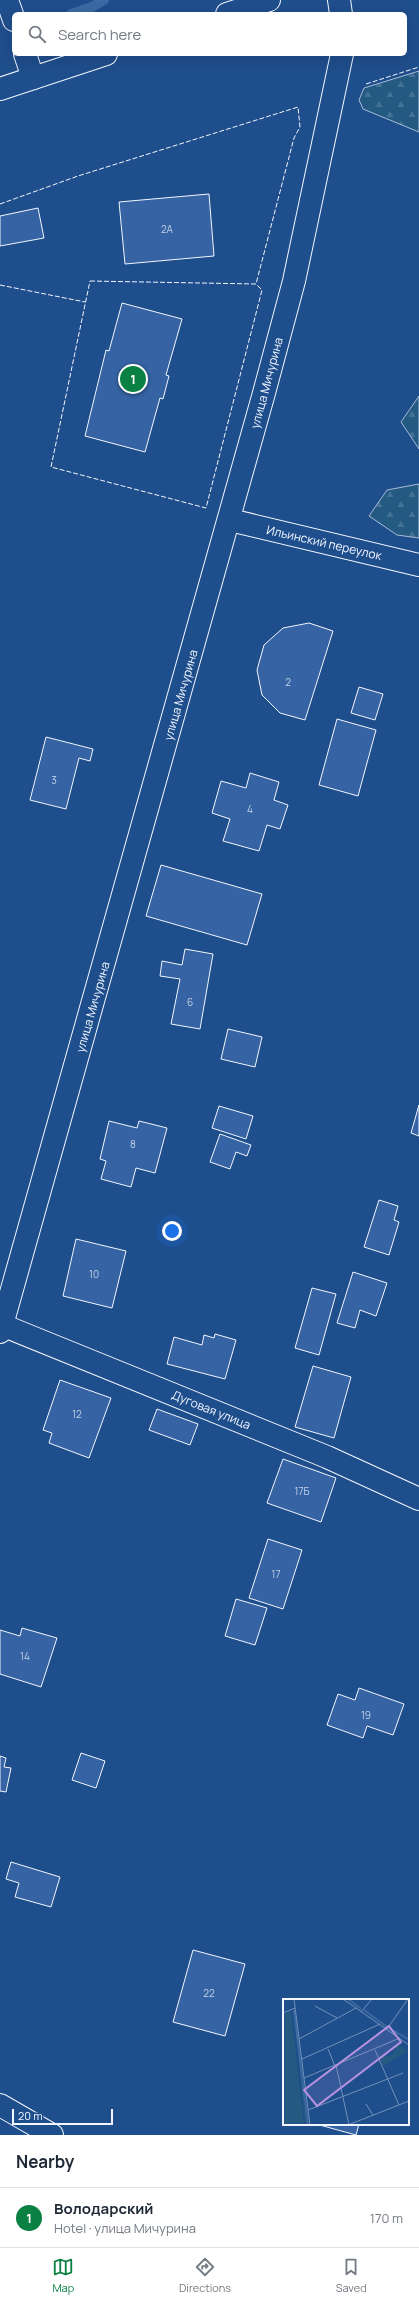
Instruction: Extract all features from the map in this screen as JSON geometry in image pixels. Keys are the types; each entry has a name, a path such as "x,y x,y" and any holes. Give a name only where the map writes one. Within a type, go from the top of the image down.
{"street":[{"path":"7,0 12,14"},
{"path":"233,12 269,0"},
{"path":"339,0 341,12"},
{"path":"26,56 33,78"},
{"path":"0,89 100,56"},
{"name":"улица Мичурина","path":"1,1328 230,520 294,281 342,56"},
{"name":"Ильинский переулок","path":"230,520 419,565"},
{"name":"Дуговая улица","path":"1,1328 327,1457 419,1499"},
{"path":"0,2105 52,2135"}],"green space":[{"path":"419,71 419,132 363,109 359,100 364,88"},
{"path":"419,396 419,449 401,422"},
{"path":"419,484 419,538 397,535 369,516 387,490"}],"building":[{"path":"209,194 214,256 125,264 119,202"},
{"path":"38,208 44,238 0,246 0,216"},
{"path":"122,303 182,319 166,375 169,376 163,399 160,398 145,452 85,436 106,350 109,351"},
{"path":"309,623 333,631 305,720 280,713 262,695 257,670 264,645 283,628"},
{"path":"359,687 383,694 375,720 351,713"},
{"path":"337,719 376,730 358,796 319,785"},
{"path":"46,737 93,749 90,761 79,758 66,809 30,800"},
{"path":"250,773 279,782 274,800 288,805 280,829 267,825 259,851 223,841 230,819 212,813 221,781 246,788"},
{"path":"161,865 262,894 247,945 146,916"},
{"path":"185,949 213,954 200,1029 171,1024 180,979 160,976 162,961 182,965"},
{"path":"228,1029 262,1037 255,1067 221,1059"},
{"path":"419,1105 419,1136 411,1133"},
{"path":"219,1106 253,1116 246,1139 212,1128"},
{"path":"109,1121 137,1128 139,1121 167,1128 155,1173 136,1168 131,1187 101,1179 106,1161 100,1159"},
{"path":"220,1134 251,1145 247,1156 236,1152 230,1169 210,1162"},
{"path":"379,1200 398,1206 394,1220 399,1222 389,1255 364,1247"},
{"path":"76,1239 126,1251 112,1308 63,1296"},
{"path":"353,1272 387,1283 376,1316 360,1310 355,1328 337,1323"},
{"path":"312,1288 336,1294 319,1355 295,1348"},
{"path":"215,1334 236,1340 225,1379 167,1364 174,1337 202,1345 204,1335 214,1338"},
{"path":"313,1366 351,1377 334,1438 295,1427"},
{"path":"60,1380 111,1398 89,1458 49,1443 52,1433 43,1430"},
{"path":"157,1409 198,1424 190,1445 149,1430"},
{"path":"283,1459 336,1478 321,1522 267,1503"},
{"path":"268,1539 302,1550 283,1609 249,1598"},
{"path":"236,1599 267,1608 255,1645 225,1636"},
{"path":"22,1628 57,1638 41,1687 0,1674 0,1630 20,1636"},
{"path":"359,1688 404,1704 393,1735 367,1726 363,1738 327,1725 338,1694 355,1700"},
{"path":"81,1753 105,1761 96,1788 72,1780"},
{"path":"0,1756 6,1758 4,1767 11,1768 6,1792 0,1791"},
{"path":"11,1862 60,1877 51,1907 15,1897 19,1883 6,1879"},
{"path":"193,1950 245,1964 225,2036 173,2022"},
{"path":"320,2125 359,2125 356,2135"}],"waterway":[{"path":"77,12 92,7 104,0"}],"fence":[{"path":"366,84 419,67"},
{"path":"0,204 78,176 298,107 300,127 294,138 256,284"},
{"path":"90,281 256,284 262,290 206,508 51,467 90,281"},
{"path":"0,285 85,302"}],"place":[{"name":"Володарский","path":"133,379"}]}
